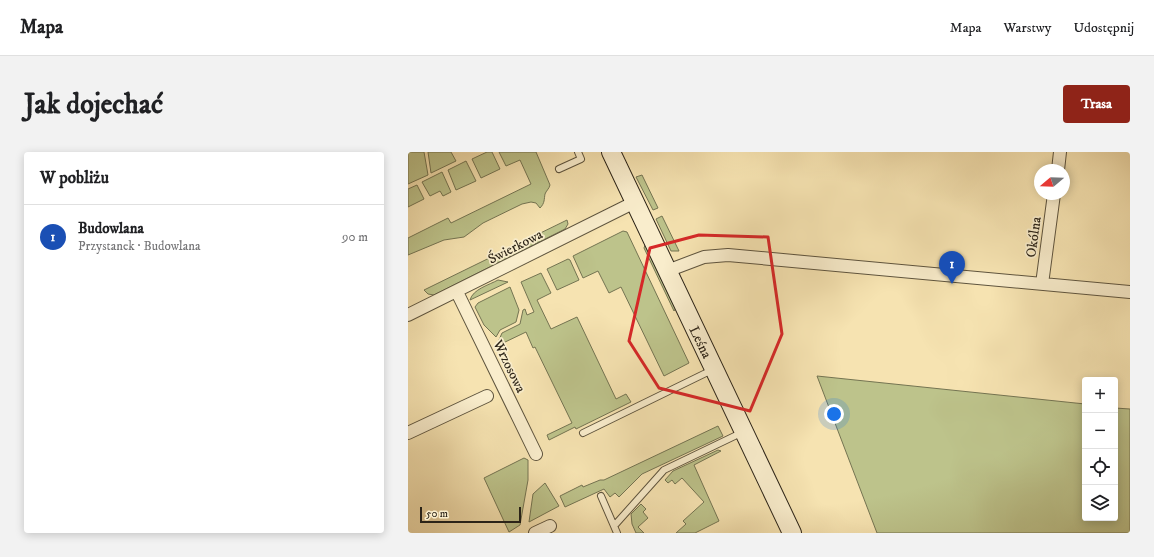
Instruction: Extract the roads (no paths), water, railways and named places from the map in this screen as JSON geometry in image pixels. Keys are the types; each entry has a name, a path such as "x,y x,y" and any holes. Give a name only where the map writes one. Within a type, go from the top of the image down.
{"street":[{"name":"Leśna","path":"611,152 792,533"},
{"path":"1059,164 1060,152"},
{"name":"Okólna","path":"1042,284 1053,200"},
{"name":"Świerkowa","path":"408,315 457,292 635,202"},
{"path":"667,271 704,258 728,255 1130,292"},
{"name":"Wrzosowa","path":"457,292 536,454"},
{"path":"408,433 487,396"},
{"path":"536,533 550,526"}],"lane":[{"path":"559,169 581,159 578,152"},
{"path":"583,433 714,369"},
{"path":"614,526 664,470 744,432"},
{"path":"601,496 617,533"}],"place":[{"name":"Budowlana","path":"952,284"}]}
